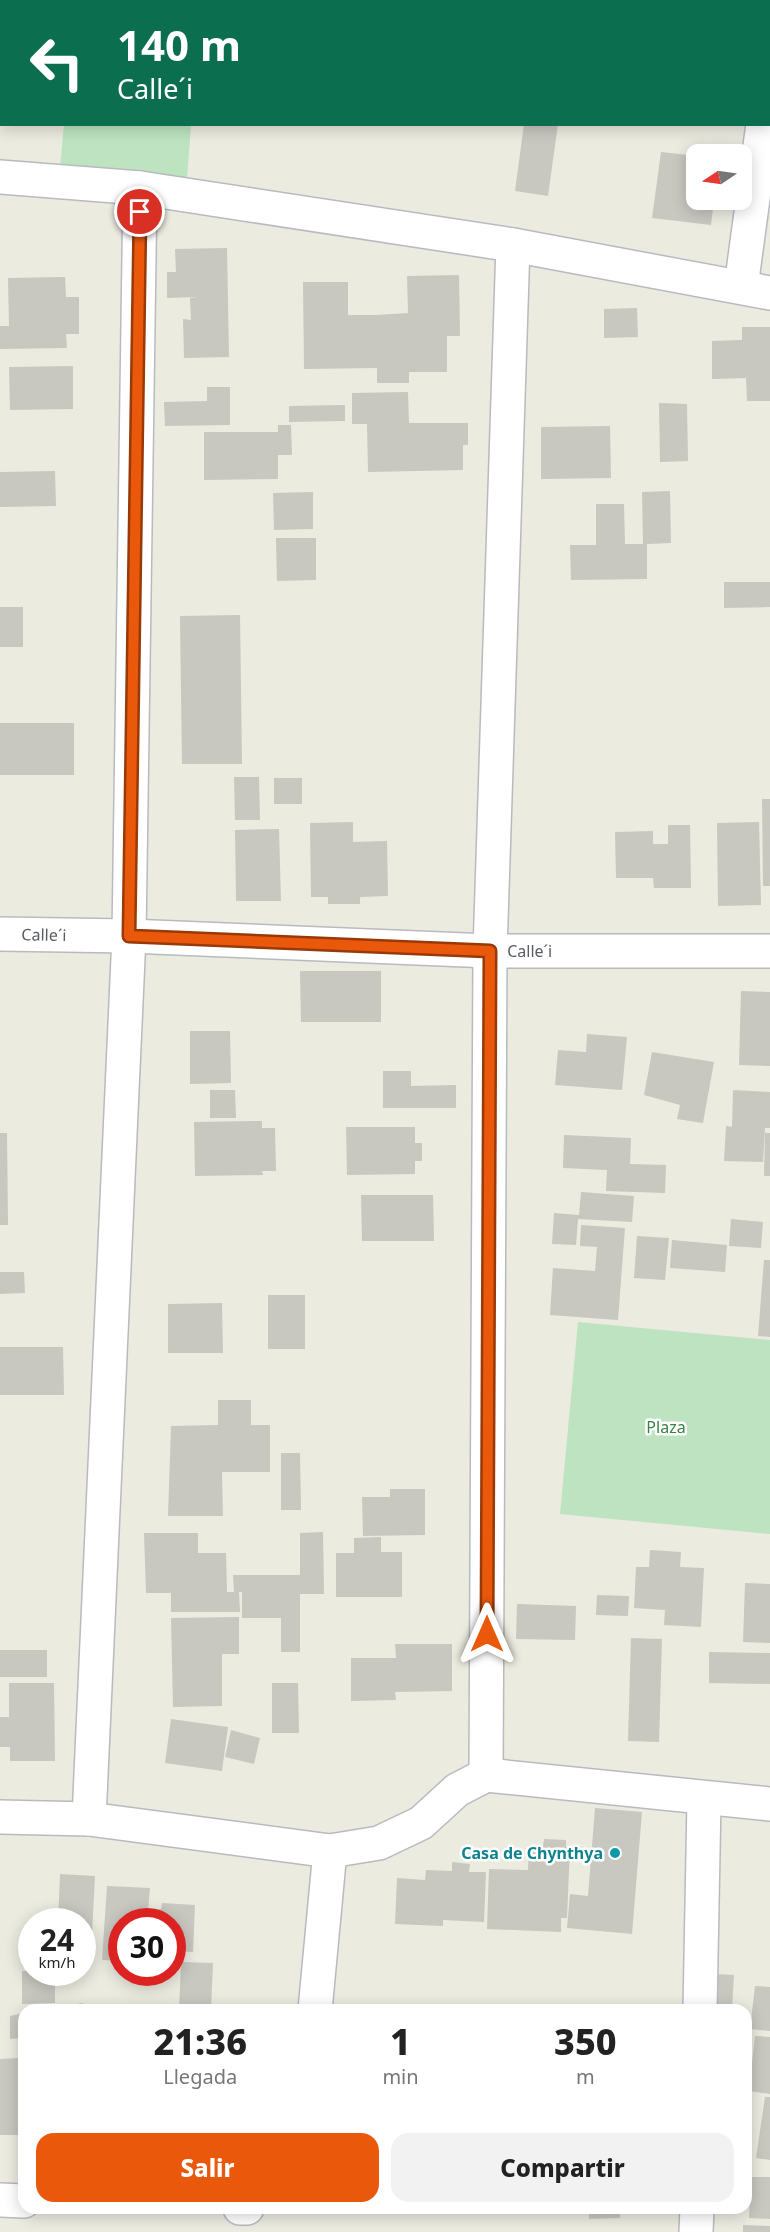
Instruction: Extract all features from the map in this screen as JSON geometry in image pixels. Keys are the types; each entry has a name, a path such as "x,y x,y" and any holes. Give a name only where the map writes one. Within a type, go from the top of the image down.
{"street":[{"path":"0,177 140,188 513,245 756,290 763,126"},
{"path":"89,1818 129,936 140,188"},
{"path":"486,1775 490,951 513,245"},
{"name":"Calle´i","path":"0,934 129,936 490,951 770,951"},
{"path":"0,1816 89,1818 330,1851 379,1843 421,1822 457,1790 486,1775 704,1800 770,1804"},
{"path":"700,2004 704,1800"},
{"path":"316,2004 330,1851"},
{"path":"0,2200 18,2201"},
{"path":"696,2232 697,2214"}],"green space":[{"path":"64,126 191,126 187,179 60,167"},
{"name":"Plaza","path":"578,1322 770,1340 770,1534 560,1514"}],"building":[{"path":"524,126 558,126 548,196 515,191"},
{"path":"661,152 686,155 686,210 713,210 711,225 652,218"},
{"path":"227,248 229,357 184,358 183,319 191,320 190,298 197,297 167,298 167,272 176,272 175,249"},
{"path":"459,275 460,336 447,336 447,372 409,372 409,383 377,383 377,368 304,369 303,282 348,282 348,315 376,315 408,313 407,276"},
{"path":"65,277 66,297 79,297 79,334 66,334 67,348 0,349 0,326 9,326 8,278"},
{"path":"637,308 638,337 604,338 604,309"},
{"path":"742,327 770,327 770,401 747,401 746,378 712,379 712,341 742,340"},
{"path":"73,366 73,409 10,410 9,367"},
{"path":"207,387 230,387 230,425 165,426 164,402 207,401"},
{"path":"408,392 409,423 468,423 468,445 463,445 463,470 368,472 367,424 352,424 352,393"},
{"path":"659,403 687,404 688,461 660,462"},
{"path":"345,405 345,421 289,422 289,406"},
{"path":"278,425 291,425 292,455 278,455 278,479 204,480 204,432 278,432"},
{"path":"610,426 611,478 541,479 541,427"},
{"path":"55,471 56,506 0,507 0,472"},
{"path":"670,491 671,543 647,544 647,579 571,580 570,545 596,545 596,504 624,504 625,544 643,544 642,492"},
{"path":"313,492 313,529 274,530 273,493"},
{"path":"276,538 316,538 316,580 277,581"},
{"path":"724,582 770,582 770,607 724,608"},
{"path":"0,607 23,607 23,647 0,647"},
{"path":"240,615 242,764 182,764 180,616"},
{"path":"0,723 74,723 74,775 0,775"},
{"path":"234,777 259,777 260,820 235,820"},
{"path":"274,778 302,778 302,804 274,804"},
{"path":"762,799 770,799 770,886 763,886"},
{"path":"353,822 353,842 387,841 388,896 360,897 360,904 328,904 328,897 311,897 310,823"},
{"path":"759,822 761,905 718,906 717,823"},
{"path":"668,825 690,825 691,888 654,888 653,878 616,878 615,832 653,831 653,844 668,844"},
{"path":"279,829 281,901 236,901 235,830"},
{"path":"300,971 381,971 381,1022 301,1022"},
{"path":"741,991 770,992 770,1066 739,1065"},
{"path":"190,1031 230,1031 231,1083 190,1084"},
{"path":"587,1034 627,1037 622,1090 555,1085 558,1050 586,1052"},
{"path":"652,1052 714,1062 703,1123 677,1119 680,1105 644,1095"},
{"path":"383,1071 411,1071 411,1086 456,1085 456,1108 383,1108"},
{"path":"210,1090 235,1090 236,1118 210,1118"},
{"path":"733,1090 770,1092 770,1128 765,1128 763,1162 724,1161 726,1126 732,1127"},
{"path":"262,1121 262,1128 275,1128 276,1171 262,1171 263,1175 195,1176 194,1122"},
{"path":"346,1127 415,1127 415,1143 422,1143 422,1161 415,1161 415,1174 347,1175"},
{"path":"0,1133 7,1133 8,1225 0,1225"},
{"path":"765,1133 770,1133 770,1176 764,1176"},
{"path":"564,1135 631,1138 630,1164 666,1165 665,1193 606,1191 607,1170 563,1168"},
{"path":"581,1192 634,1196 632,1222 578,1219 576,1245 552,1244 554,1213 579,1215"},
{"path":"361,1195 433,1195 434,1241 362,1241"},
{"path":"731,1219 763,1222 761,1248 729,1246"},
{"path":"581,1225 625,1228 618,1320 550,1315 553,1268 595,1271 597,1247 580,1246"},
{"path":"637,1236 669,1238 665,1280 634,1278"},
{"path":"672,1240 727,1245 725,1272 670,1268"},
{"path":"764,1260 770,1260 770,1337 758,1336"},
{"path":"0,1272 24,1272 25,1293 0,1294"},
{"path":"268,1295 305,1295 305,1349 268,1349"},
{"path":"222,1303 223,1353 168,1353 168,1304"},
{"path":"0,1347 63,1347 64,1395 0,1395"},
{"path":"218,1400 251,1400 251,1425 270,1425 270,1472 222,1472 223,1516 168,1516 171,1426 218,1425"},
{"path":"281,1453 300,1453 301,1510 281,1510"},
{"path":"390,1489 425,1489 425,1535 363,1536 362,1497 390,1497"},
{"path":"323,1532 324,1594 300,1594 300,1652 281,1652 281,1618 242,1618 242,1592 239,1592 240,1612 171,1612 171,1593 146,1593 144,1533 198,1533 198,1553 226,1553 227,1592 234,1592 233,1575 300,1575 300,1533"},
{"path":"381,1537 381,1552 402,1552 402,1597 336,1597 336,1553 354,1553 354,1538"},
{"path":"650,1550 681,1552 680,1567 704,1568 701,1627 664,1625 665,1610 634,1608 636,1567 649,1567"},
{"path":"745,1583 770,1584 770,1643 743,1642"},
{"path":"597,1595 629,1596 628,1616 596,1615"},
{"path":"517,1604 576,1606 575,1640 516,1639"},
{"path":"239,1617 239,1654 222,1654 222,1706 173,1707 171,1618"},
{"path":"631,1638 662,1639 659,1742 628,1741"},
{"path":"395,1644 452,1644 452,1691 395,1692 396,1700 351,1701 351,1658 396,1658"},
{"path":"0,1650 47,1650 47,1677 0,1677"},
{"path":"709,1652 770,1653 770,1684 709,1683"},
{"path":"9,1683 54,1683 55,1761 10,1761 10,1747 0,1747 0,1717 9,1717"},
{"path":"272,1683 298,1683 299,1733 272,1733"},
{"path":"171,1719 228,1727 222,1771 165,1763"},
{"path":"231,1730 260,1738 254,1764 225,1757"},
{"name":"Casa de Chynthya","path":"595,1808 642,1812 632,1934 567,1928 570,1894 588,1896"},
{"path":"544,1839 566,1840 566,1847 570,1847 567,1918 561,1918 561,1932 487,1929 489,1869 528,1870 529,1845 543,1846"},
{"path":"452,1862 470,1864 469,1872 486,1872 484,1922 443,1920 443,1926 395,1924 397,1878 425,1880 426,1870 452,1871"},
{"path":"60,1874 95,1876 93,1908 59,1908"},
{"path":"107,1886 150,1888 148,1908 108,1908 108,1960 102,1960"},
{"path":"162,1903 195,1905 193,1952 186,1952 186,1908 161,1908"},
{"path":"186,1962 213,1963 211,2004 179,2004 180,1986 186,1986"},
{"path":"715,1974 734,1975 732,2004 713,2004"},
{"path":"22,1986 55,1986 55,2003 22,2004"},
{"path":"755,1986 770,1987 770,2031 752,2029"},
{"path":"18,2014 18,2038 10,2039 10,2016"},
{"path":"755,2036 770,2037 770,2094 752,2091"},
{"path":"18,2058 18,2135 0,2135 0,2059"},
{"path":"765,2097 770,2097 770,2160 756,2158"},
{"path":"752,2177 770,2177 770,2219 749,2218 749,2214 752,2214"},
{"path":"589,2214 620,2214 620,2218 589,2219"},
{"path":"743,2225 770,2226 770,2232 743,2232"}],"place":[{"name":"Casa de Chynthya","path":"615,1853"}],"route":[{"path":"140,212 129,936 490,951 487,1634"}]}
